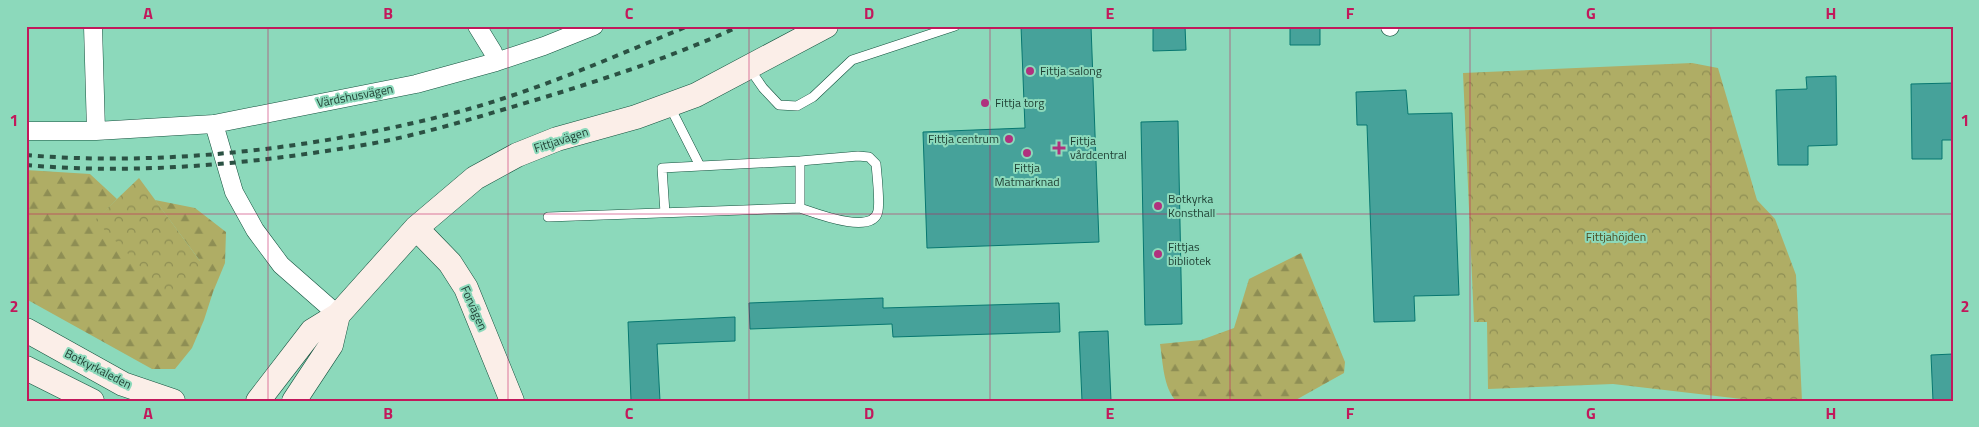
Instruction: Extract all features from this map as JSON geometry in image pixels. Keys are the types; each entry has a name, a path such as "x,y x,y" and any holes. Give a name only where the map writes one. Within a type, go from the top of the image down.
{"street":[{"path":"94,26 96,131"},
{"path":"477,26 493,52 496,62"},
{"name":"Värdshusvägen","path":"26,131 96,131 214,124 416,84 496,62 544,46 594,26"},
{"name":"Fittjavägen","path":"258,401 312,331 338,315 416,228 475,178 517,155 557,139 636,117 696,95 826,26"},
{"path":"214,124 234,192 255,230 281,265 338,315"},
{"name":"Forvägen","path":"416,228 450,263 466,288 512,401"},
{"name":"Fittjavägen","path":"294,401 330,345 338,315"},
{"name":"Botkyrkaleden","path":"26,330 123,384 173,401"},
{"path":"26,368 92,401"}],"lane":[{"path":"749,68 763,88 779,105 797,106 813,97 852,60 955,26"},
{"path":"668,105 700,166"},
{"path":"548,218 800,208 850,223 863,223 874,218 878,211 876,164 869,158 852,156 800,161 662,168 665,213"},
{"path":"800,161 800,208"}],"green space":[{"name":"Fittjahöjden","path":"1692,63 1718,68 1757,200 1775,219 1796,275 1802,401 1759,401 1613,384 1488,389 1487,322 1474,322 1463,73"},
{"path":"26,170 90,174 117,199 96,220 200,261 155,200 195,208 226,232 225,263 204,320 192,348 175,369 152,369 26,299"},
{"path":"139,178 200,261 196,278 173,300 95,220"},
{"path":"1301,253 1345,362 1344,373 1294,401 1176,401 1166,382 1160,344 1201,340 1234,328 1249,279"}],"building":[{"name":"Fittja centrum","path":"1021,26 1091,26 1099,242 927,248 923,132 1025,128"},
{"path":"1153,26 1185,26 1186,50 1153,51"},
{"path":"1290,26 1320,26 1320,45 1290,45"},
{"path":"1836,76 1837,145 1808,146 1808,165 1778,165 1776,90 1807,89 1806,77"},
{"path":"1953,83 1953,140 1942,140 1942,159 1912,159 1911,84"},
{"path":"1406,90 1408,114 1452,113 1459,295 1414,296 1415,321 1374,322 1367,125 1357,125 1356,92"},
{"path":"1178,121 1182,324 1145,325 1141,122"},
{"path":"883,298 883,308 1059,303 1060,332 893,337 892,324 750,329 749,303"},
{"path":"735,317 735,341 657,344 660,401 631,401 628,322"},
{"path":"1108,331 1111,401 1082,401 1079,332"},
{"path":"1953,354 1953,401 1933,401 1931,355"}],"railway":[{"path":"26,155 79,158 187,156 242,152 350,136 484,105 572,74 688,26"},
{"path":"26,165 109,169 193,166 276,158 379,142 461,122 577,87 660,59 740,26"}],"place":[{"name":"Fittja salong","path":"1030,71"},
{"name":"Fittja torg","path":"985,103"},
{"name":"Fittja centrum","path":"1009,139"},
{"name":"Fittja vårdcentral","path":"1059,148"},
{"name":"Fittja Matmarknad","path":"1027,153"},
{"name":"Botkyrka Konsthall","path":"1158,206"},
{"name":"Fittjas bibliotek","path":"1158,254"}]}
